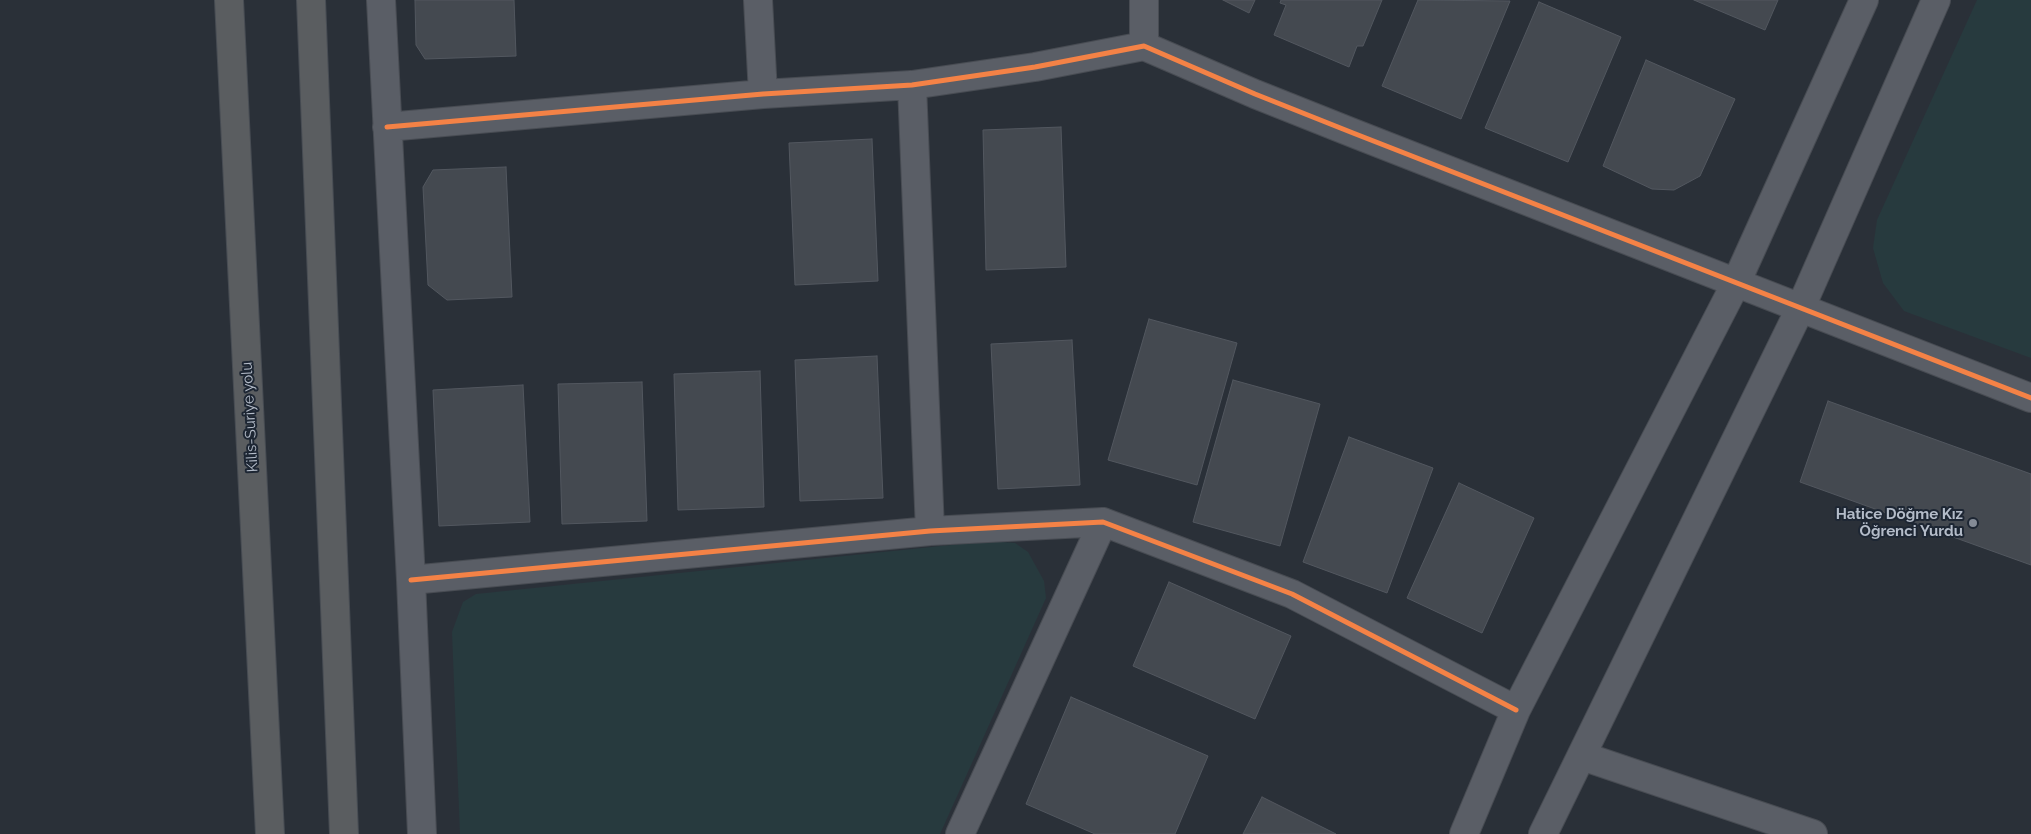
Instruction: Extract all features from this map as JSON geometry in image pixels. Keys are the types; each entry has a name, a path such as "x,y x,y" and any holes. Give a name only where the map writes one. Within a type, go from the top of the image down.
{"highway":[{"name":"Kilis-Suriye yolu","path":"229,0 270,834"},
{"path":"311,0 344,834"}],"street":[{"path":"381,0 422,834"},
{"path":"758,0 763,94"},
{"path":"1144,0 1144,46"},
{"path":"1464,834 1516,710 1736,283 1864,0"},
{"path":"1543,834 1801,307 1936,0"},
{"path":"387,127 763,94 912,86 1035,68 1144,46 1264,97 2031,398"},
{"path":"912,86 930,532"},
{"path":"411,580 930,532 1103,522 1292,594 1516,710"},
{"path":"960,834 1103,522"},
{"path":"1582,756 1814,834"}],"green space":[{"path":"1977,0 2031,0 2031,358 1904,311 1883,283 1873,248 1877,220"},
{"path":"990,541 1015,543 1028,552 1044,581 1046,598 940,834 460,834 452,632 463,602 476,594"}],"building":[{"path":"415,0 514,0 516,56 425,59 416,45"},
{"path":"1223,0 1255,0 1249,13"},
{"path":"1281,0 1382,0 1363,46 1357,46 1349,67 1274,35 1286,5 1280,3"},
{"path":"1418,0 1510,1 1461,119 1382,86"},
{"path":"1694,0 1778,0 1765,30"},
{"path":"1539,2 1621,37 1568,162 1485,128"},
{"path":"1646,60 1735,99 1700,176 1674,190 1652,189 1603,166"},
{"path":"1061,127 1066,267 986,270 983,130"},
{"path":"872,139 878,281 795,285 789,143"},
{"path":"506,167 512,297 447,300 428,285 423,187 433,170"},
{"path":"1149,319 1237,343 1197,485 1108,460"},
{"path":"1072,340 1080,485 998,489 991,344"},
{"path":"877,356 883,498 800,501 795,360"},
{"path":"760,371 764,507 678,510 674,374"},
{"path":"1233,380 1320,404 1280,546 1193,522"},
{"path":"642,382 647,521 562,524 558,384"},
{"path":"523,385 530,522 439,526 433,390"},
{"name":"Hatice Döğme Kız Öğrenci Yurdu","path":"1828,401 2031,474 2031,565 1800,482"},
{"path":"1349,437 1433,468 1387,593 1303,562"},
{"path":"1459,483 1534,518 1482,633 1407,598"},
{"path":"1169,582 1291,636 1255,719 1133,666"},
{"path":"1071,697 1208,756 1175,834 1095,834 1026,804"},
{"path":"1262,797 1336,834 1243,834"}],"cycle path":[{"path":"387,127 763,94 912,85 1035,67 1144,46 1255,94 1353,133 2031,398"},
{"path":"411,580 930,531 1103,522 1292,594 1516,710"}],"place":[{"name":"Hatice Döğme Kız Öğrenci Yurdu","path":"1973,523"}]}
